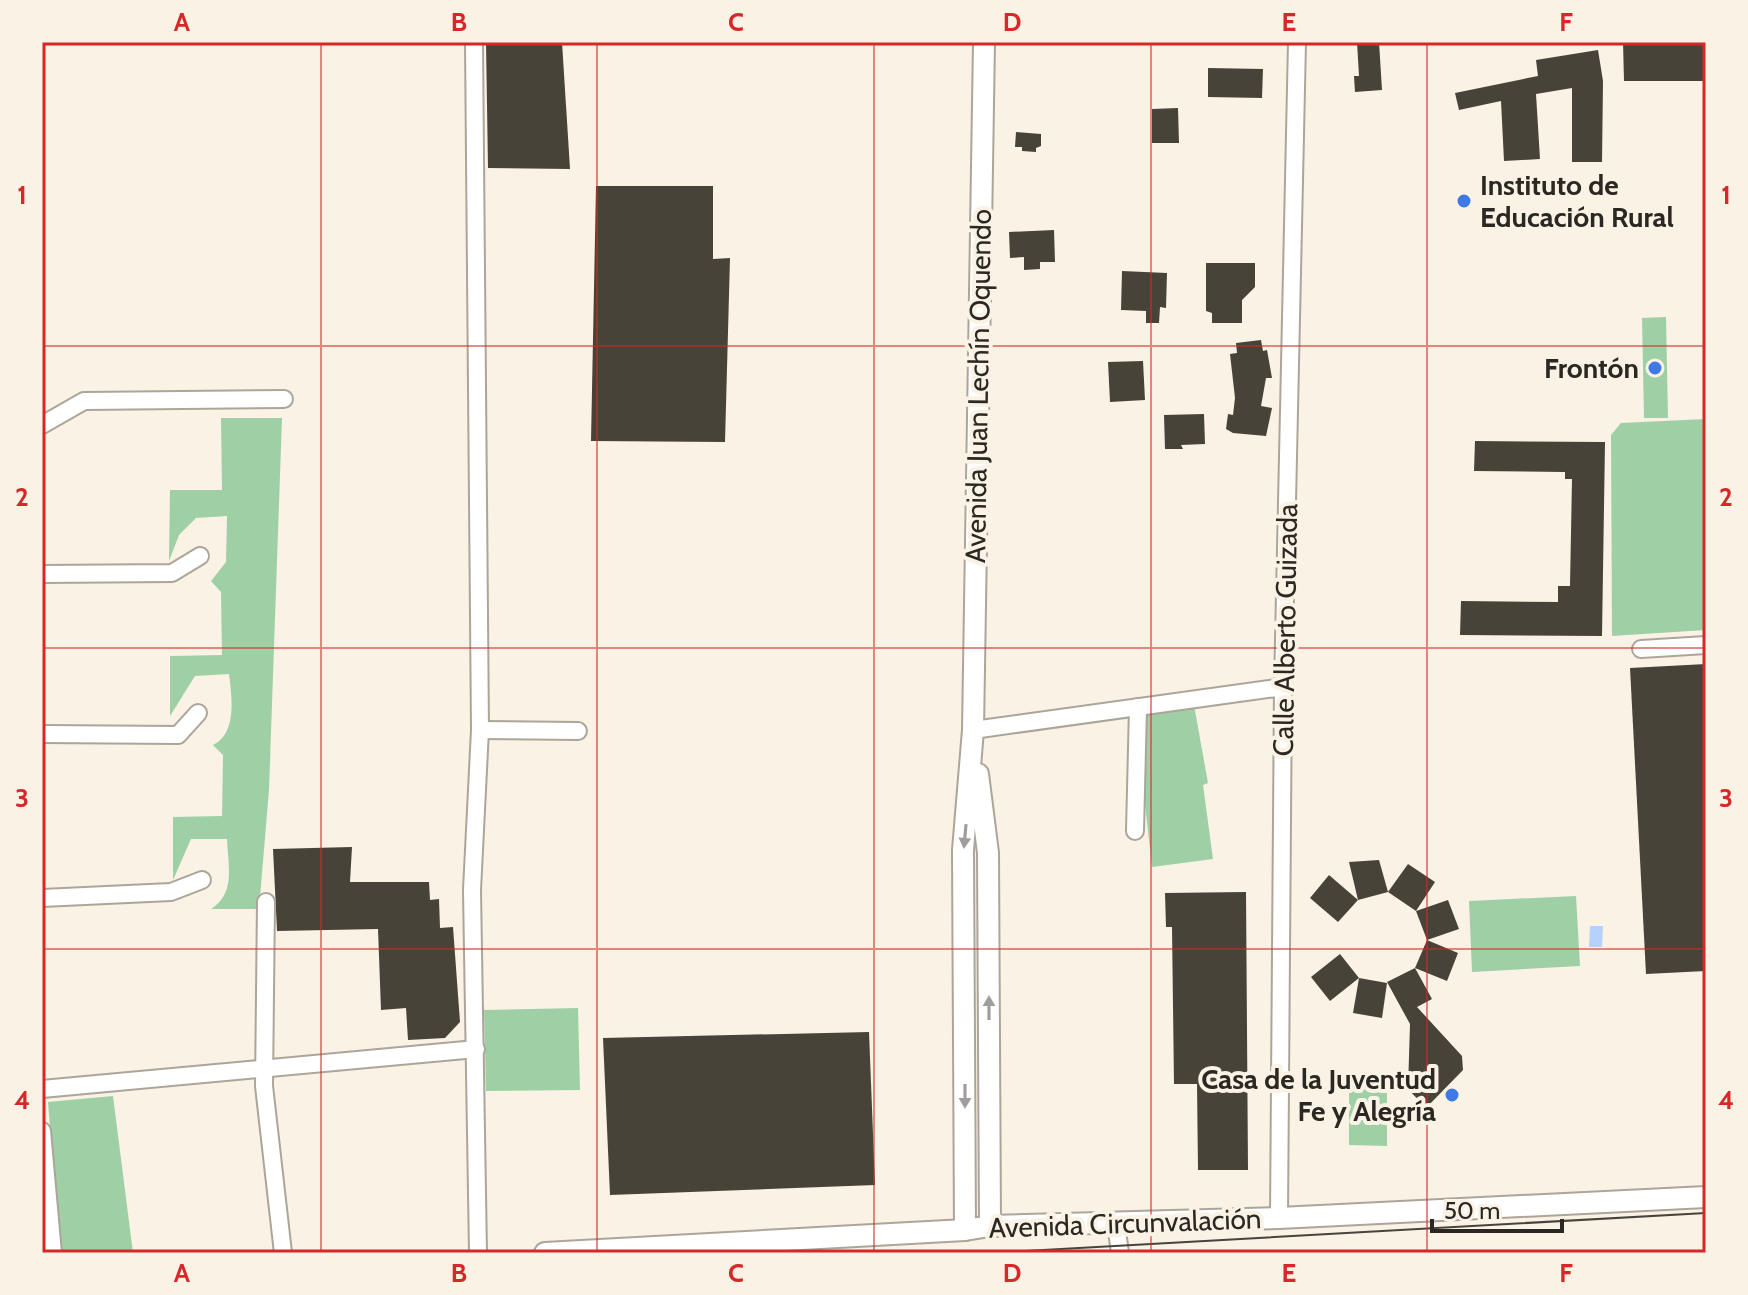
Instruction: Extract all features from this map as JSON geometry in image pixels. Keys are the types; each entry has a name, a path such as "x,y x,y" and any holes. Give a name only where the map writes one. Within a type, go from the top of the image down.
{"street":[{"path":"474,42 480,730 472,890 478,1253"},
{"name":"Avenida Juan Lechín Oquendo","path":"965,1230 963,850 973,730 984,42"},
{"name":"Calle Alberto Guizada","path":"1279,1218 1283,687 1297,42"},
{"path":"42,425 84,401 284,399"},
{"path":"42,574 172,573 200,556"},
{"path":"1641,649 1706,645"},
{"path":"973,730 1283,687"},
{"path":"1135,831 1138,707"},
{"path":"42,734 178,735 198,713"},
{"path":"480,730 578,731"},
{"name":"Avenida Juan Lechín Oquendo","path":"973,730 988,853 990,1226"},
{"path":"42,898 171,892 202,880"},
{"path":"266,902 264,1086 283,1253"},
{"path":"42,1089 476,1049"},
{"path":"42,1131 53,1253"},
{"name":"Avenida Circunvalación","path":"545,1253 965,1230 990,1226 1279,1218 1706,1197"},
{"path":"1116,1223 1120,1253"}],"green space":[{"name":"Frontón","path":"1666,317 1668,418 1644,418 1642,318"},
{"path":"221,418 282,418 269,790 259,909 211,909 219,903 227,887 227,839 191,839 173,880 173,817 222,816 223,755 213,745 226,732 232,704 229,674 195,676 170,716 170,656 222,655 221,592 211,581 226,562 227,516 196,518 179,535 169,561 170,490 222,490"},
{"path":"1706,419 1706,630 1612,636 1611,435 1621,423"},
{"path":"1194,705 1208,783 1203,785 1213,859 1152,867 1143,786 1142,723 1150,712"},
{"path":"1576,896 1580,966 1472,972 1469,901"},
{"path":"578,1008 580,1090 486,1091 484,1010"},
{"path":"1349,1078 1387,1079 1387,1146 1349,1145"},
{"path":"113,1096 133,1253 60,1253 48,1102"}],"water":[{"path":"1590,926 1603,926 1602,947 1589,947"}],"building":[{"path":"486,42 562,42 570,169 488,168"},
{"path":"1357,42 1379,42 1382,90 1355,92 1354,76 1359,76"},
{"path":"1623,42 1706,42 1706,81 1624,81"},
{"path":"1598,50 1603,81 1602,162 1572,162 1572,88 1536,94 1540,159 1504,161 1501,101 1459,110 1455,93 1538,76 1536,60"},
{"path":"1208,68 1263,69 1262,98 1208,97"},
{"path":"1178,108 1179,143 1152,143 1152,109"},
{"path":"1016,132 1041,134 1041,146 1036,148 1036,152 1022,151 1022,147 1015,147"},
{"path":"596,186 713,186 713,259 730,258 725,442 591,441"},
{"path":"1054,230 1055,262 1040,262 1040,269 1024,270 1024,257 1010,258 1009,232"},
{"path":"1206,263 1255,263 1255,287 1242,300 1242,323 1212,323 1212,313 1206,311"},
{"path":"1122,271 1167,273 1166,308 1160,307 1159,323 1146,323 1146,311 1121,310"},
{"path":"1261,340 1263,351 1267,350 1272,378 1266,378 1261,406 1272,408 1266,436 1233,433 1226,429 1228,414 1233,415 1235,398 1230,354 1237,353 1236,343"},
{"path":"1143,361 1145,400 1110,402 1108,362"},
{"path":"1204,414 1205,444 1165,449 1164,415"},
{"path":"1475,441 1605,442 1602,636 1460,635 1461,601 1558,602 1558,586 1570,586 1572,479 1565,479 1565,472 1474,471"},
{"path":"1706,664 1706,971 1646,974 1630,668"},
{"path":"352,847 350,882 429,882 430,900 439,899 440,928 453,927 460,1022 445,1038 408,1040 406,1008 381,1010 378,929 277,931 273,849"},
{"path":"1379,860 1388,892 1358,900 1349,862"},
{"path":"1408,864 1435,882 1416,911 1388,892"},
{"path":"1329,875 1358,900 1338,922 1310,898"},
{"path":"1246,892 1248,1170 1198,1170 1197,1084 1174,1084 1172,927 1166,927 1165,893"},
{"path":"1448,900 1459,929 1427,940 1416,911"},
{"path":"1427,940 1458,953 1447,981 1415,968"},
{"path":"1340,954 1359,978 1330,1001 1311,977"},
{"path":"1415,968 1432,999 1417,1007 1462,1056 1463,1070 1426,1108 1408,1089 1410,1024 1387,982"},
{"path":"1359,978 1387,983 1382,1018 1353,1013"},
{"path":"869,1032 875,1185 610,1195 603,1038"}],"tram line":[{"path":"987,1253 1706,1213"}],"place":[{"name":"Instituto de Educación Rural","path":"1464,201"},
{"name":"Frontón","path":"1655,368"},
{"name":"Casa de la Juventud Fe y Alegría","path":"1452,1095"}]}
